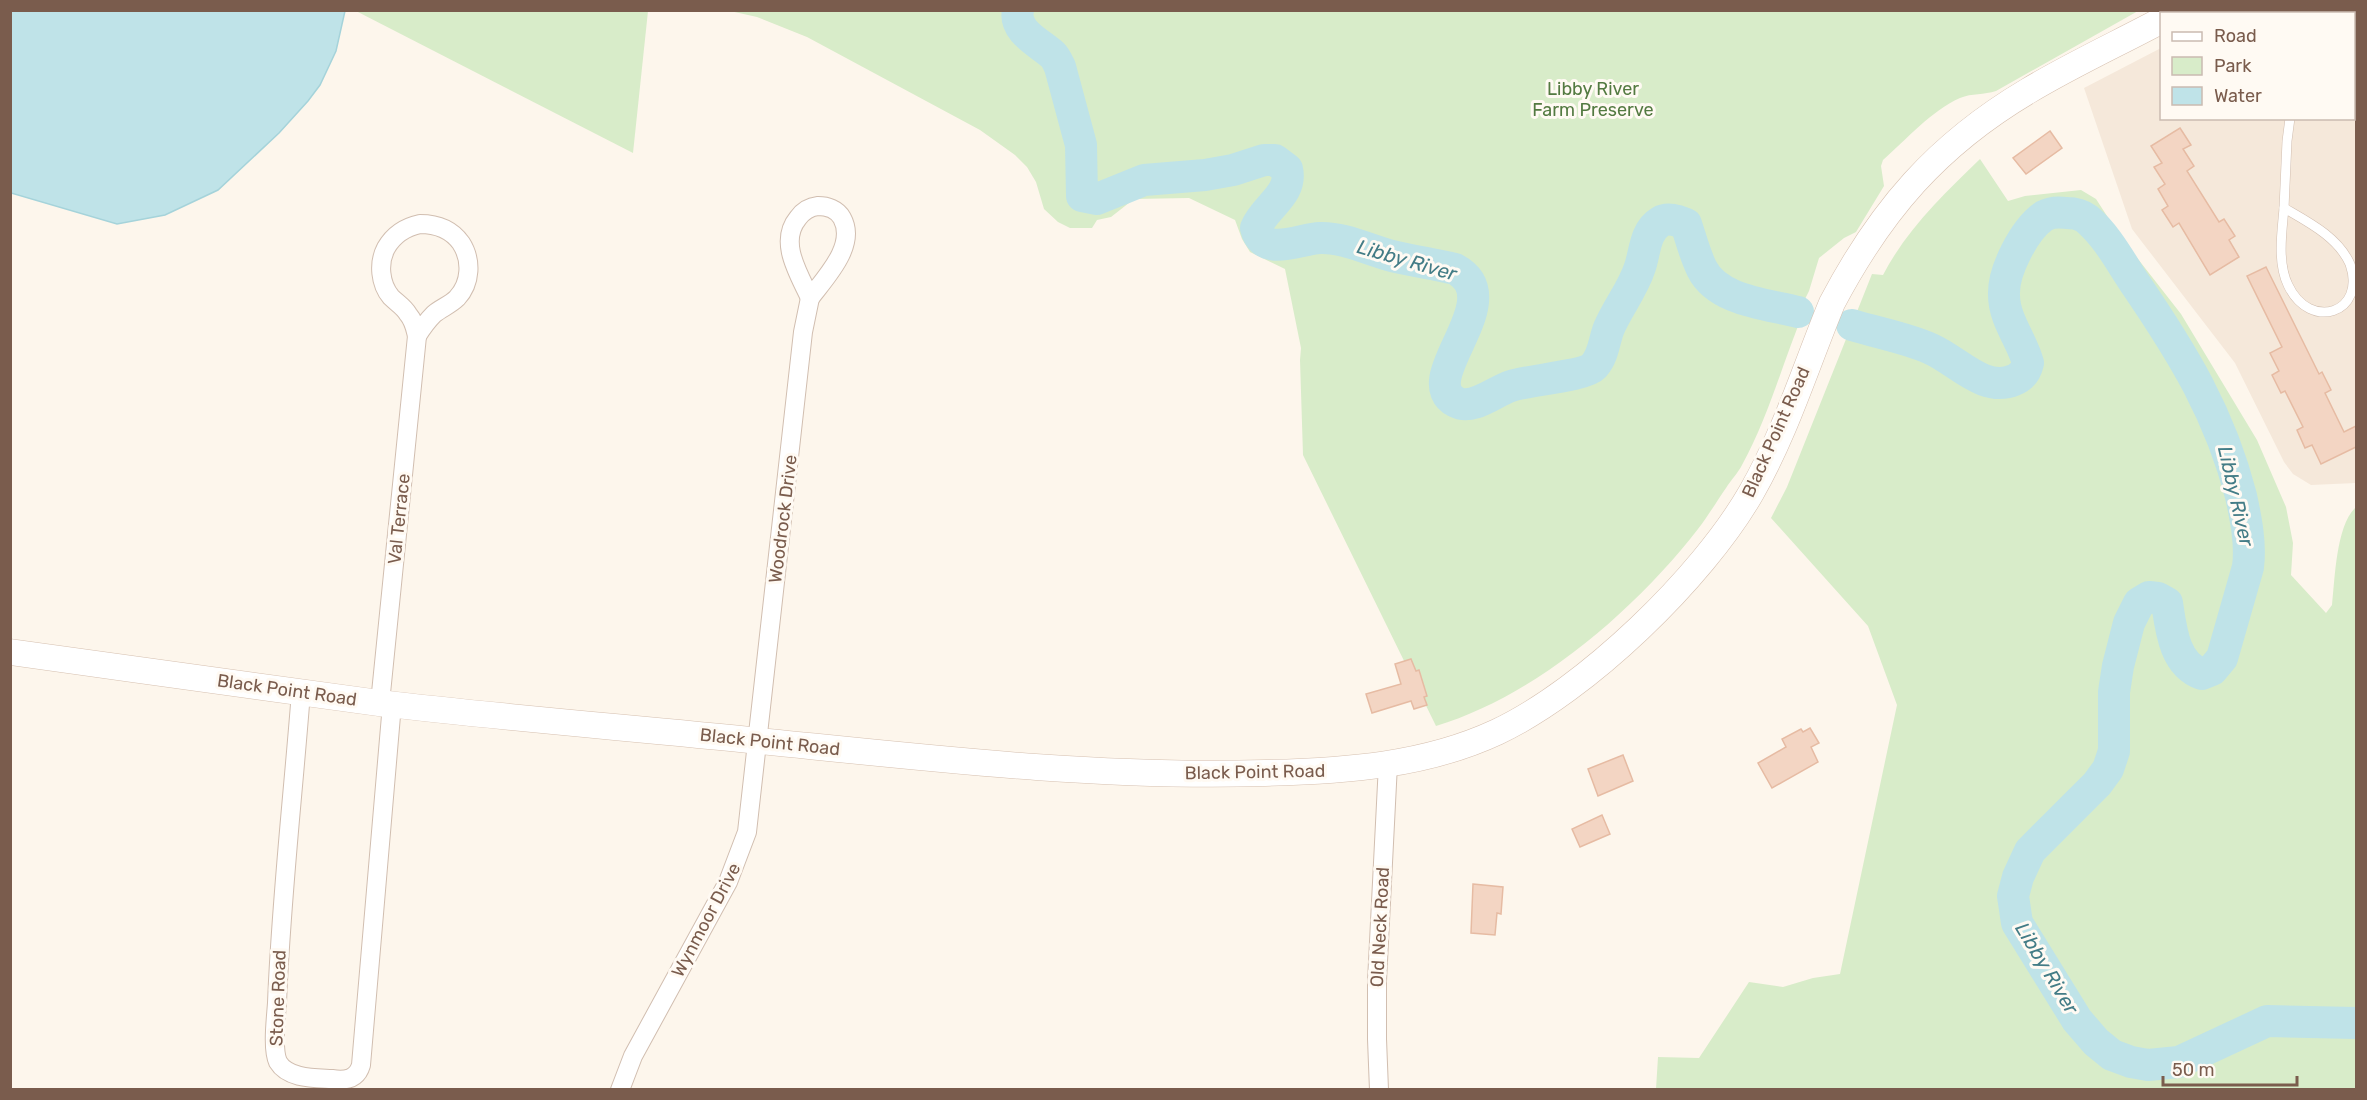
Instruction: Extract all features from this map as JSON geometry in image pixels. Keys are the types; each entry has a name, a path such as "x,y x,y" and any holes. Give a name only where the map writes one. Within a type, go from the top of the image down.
{"main road":[{"name":"Black Point Road","path":"10,652 386,703 961,761 1114,772 1209,774 1342,770 1388,764 1449,750 1504,728 1555,698 1646,621 1722,537 1749,496 1779,433 1832,303 1871,236 1900,197 1953,143 2005,105 2046,80 2160,21"}],"street":[{"name":"Woodrock Drive","path":"756,740 803,332 810,298 830,272 846,233 842,217 833,209 823,206 810,207 800,215 790,235 792,258 810,298"},
{"path":"428,224 444,229 457,238 466,252 468,276 457,298 435,313 417,336 409,314 392,298 384,285 381,261 387,245 398,233 412,226 428,224"},
{"name":"Val Terrace","path":"386,703 417,336"},
{"name":"Stone Road","path":"301,692 279,961 275,1045 276,1059 282,1068 302,1076 348,1079 359,1072 362,1065 386,703"},
{"name":"Wynmoor Drive","path":"620,1089 633,1056 737,863 747,832 756,740"},
{"name":"Old Neck Road","path":"1379,1089 1377,1002 1388,764"}],"lane":[{"path":"2284,208 2326,235 2350,264 2354,281 2352,296 2343,308 2329,314 2311,311 2295,299 2282,268 2284,208 2286,153 2290,120"}],"shaded area":[{"path":"2235,10 2356,11 2356,483 2311,485 2293,474 2284,462 2235,363 2132,229 2084,88 2160,49 2160,120 2355,120 2355,12 2231,12"}],"green space":[{"path":"356,11 648,11 633,153"},
{"name":"Libby River Farm Preserve","path":"730,11 2138,11 1996,91 1964,96 1949,104 1929,118 1883,160 1881,166 1884,186 1856,232 1844,238 1819,258 1809,291 1798,313 1805,309 1752,446 1740,468 1698,529 1645,590 1581,647 1510,694 1473,712 1436,726 1303,455 1301,348 1285,269 1250,252 1235,220 1189,198 1134,199 1111,217 1097,220 1092,228 1070,228 1058,222 1044,209 1036,182 1027,167 1015,155 980,130 807,37 757,17"},
{"path":"1980,159 2008,201 2025,196 2081,190 2096,199 2120,236 2181,314 2257,440 2286,507 2293,543 2291,575 2326,613 2332,605 2340,539 2349,515 2356,507 2356,1089 1656,1089 1658,1057 1699,1058 1749,982 1783,987 1813,978 1840,974 1897,705 1868,626 1771,518 1787,487 1872,274 1883,275 1914,228 1939,199"}],"water":[{"path":"10,11 345,11 336,51 320,85 279,133 218,190 165,215 117,224 11,193"}],"building":[{"path":"2180,128 2191,145 2183,149 2194,166 2187,171 2219,222 2224,219 2235,236 2229,240 2239,257 2210,275 2179,223 2173,227 2162,210 2168,206 2158,189 2165,184 2154,167 2162,163 2151,146"},
{"path":"2050,131 2062,148 2026,174 2013,158"},
{"path":"2266,267 2319,374 2322,372 2331,390 2325,393 2344,432 2356,426 2356,447 2321,464 2312,445 2305,448 2297,430 2303,427 2285,391 2281,393 2272,375 2279,371 2270,353 2282,347 2247,276"},
{"path":"1411,659 1416,671 1419,670 1427,696 1424,697 1427,705 1414,709 1411,701 1372,713 1366,694 1401,684 1395,664"},
{"path":"1810,728 1819,743 1811,747 1818,762 1772,788 1758,763 1786,747 1782,739 1801,729 1803,732"},
{"path":"1623,755 1633,781 1598,796 1588,769"},
{"path":"1602,815 1610,834 1580,847 1572,829"},
{"path":"1473,884 1503,887 1501,914 1497,913 1495,935 1471,933"}],"waterway":[{"name":"Libby River","path":"1018,10 1023,30 1053,55 1060,67 1081,145 1082,196 1097,199 1144,180 1205,175 1233,170 1264,160 1275,160 1287,169 1288,178 1282,194 1256,228 1260,237 1266,242 1283,245 1329,238 1392,256 1455,269 1470,283 1473,300 1469,319 1446,376 1446,391 1456,402 1470,404 1511,386 1569,375 1594,366 1602,352 1613,320 1637,275 1648,236 1655,226 1666,220 1686,224 1702,269 1709,280 1719,288 1744,300 1798,312"},
{"name":"Libby River","path":"1852,325 1922,345 1982,379 2003,383 2014,380 2023,373 2028,363 2007,313 2004,295 2007,274 2022,241 2036,222 2044,216 2061,212 2085,218 2108,242 2184,360 2211,411 2241,496 2248,540 2248,567 2222,658 2212,670 2202,674 2185,662 2180,654 2172,634 2167,603 2158,598 2149,597 2139,603 2129,623 2118,666 2114,692 2114,751 2108,769 2097,784 2030,851 2018,877 2013,896 2017,923 2077,1020 2096,1042 2112,1055 2131,1062 2148,1065 2179,1062 2267,1021 2356,1023"}]}
